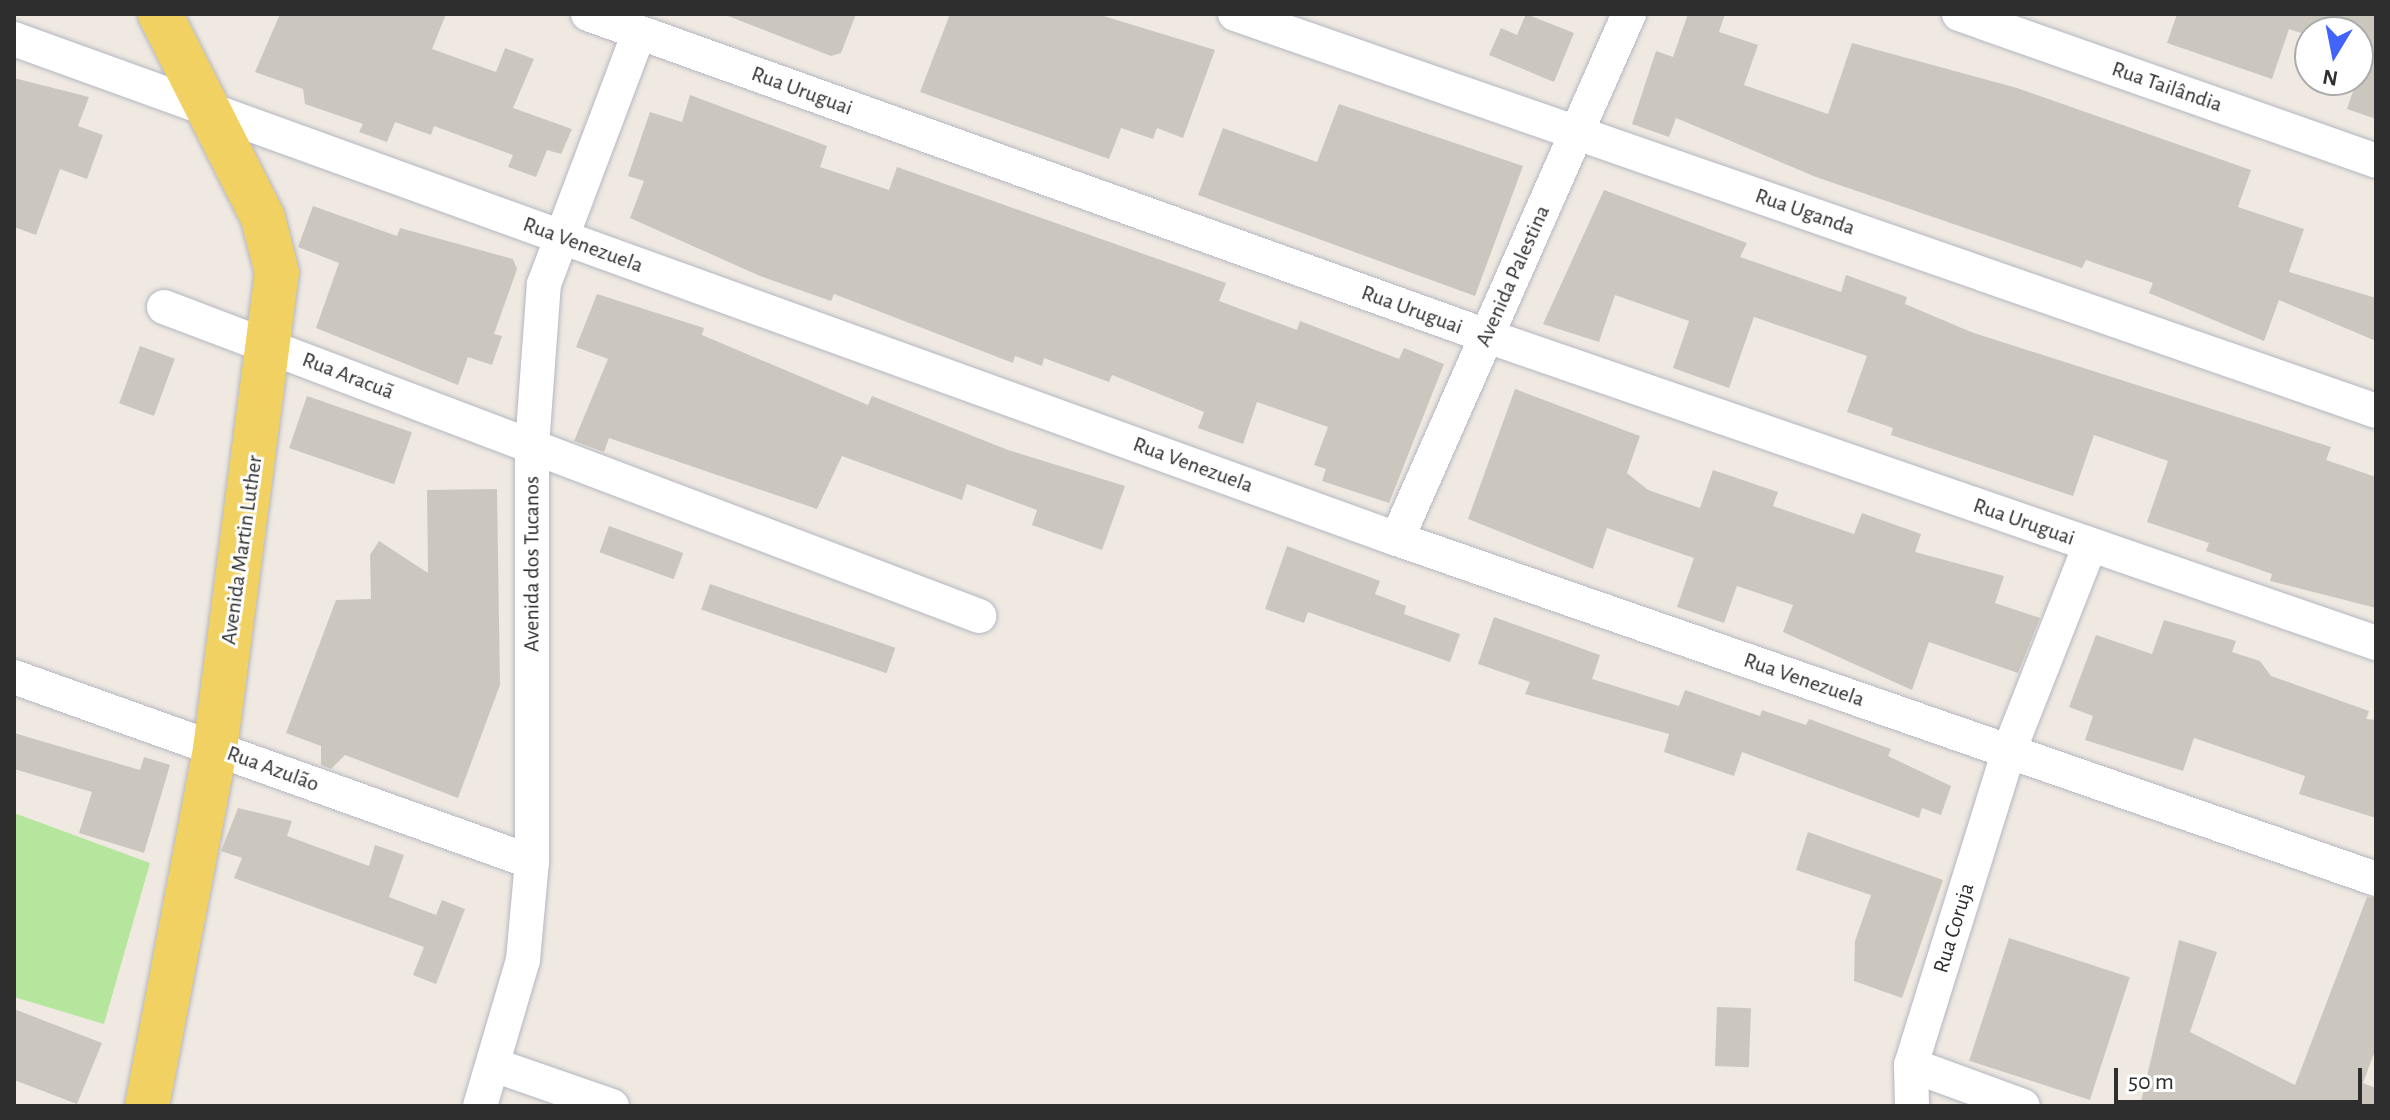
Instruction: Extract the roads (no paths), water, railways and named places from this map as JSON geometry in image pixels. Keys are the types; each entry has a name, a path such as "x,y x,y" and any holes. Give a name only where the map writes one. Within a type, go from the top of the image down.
{"main road":[{"name":"Avenida Martin Luther","path":"147,1106 215,749 270,347 273,245 160,14"}],"street":[{"name":"Rua Uruguai","path":"588,14 1487,336 2376,643"},
{"name":"Rua Uganda","path":"1235,14 2376,411"},
{"name":"Avenida Palestina","path":"1397,539 1629,14"},
{"name":"Rua Tailândia","path":"1959,14 2376,161"},
{"name":"Avenida dos Tucanos","path":"480,1106 523,960 532,862 532,446 544,284 559,236 639,33"},
{"name":"Rua Venezuela","path":"14,39 1397,539 2376,879"},
{"name":"Rua Aracuã","path":"164,307 979,616"},
{"name":"Rua Coruja","path":"1912,1106 1911,1065 2009,751 2090,545"},
{"name":"Rua Azulão","path":"14,677 532,862"},
{"path":"494,1065 612,1106"},
{"path":"1911,1065 2023,1106"}]}
